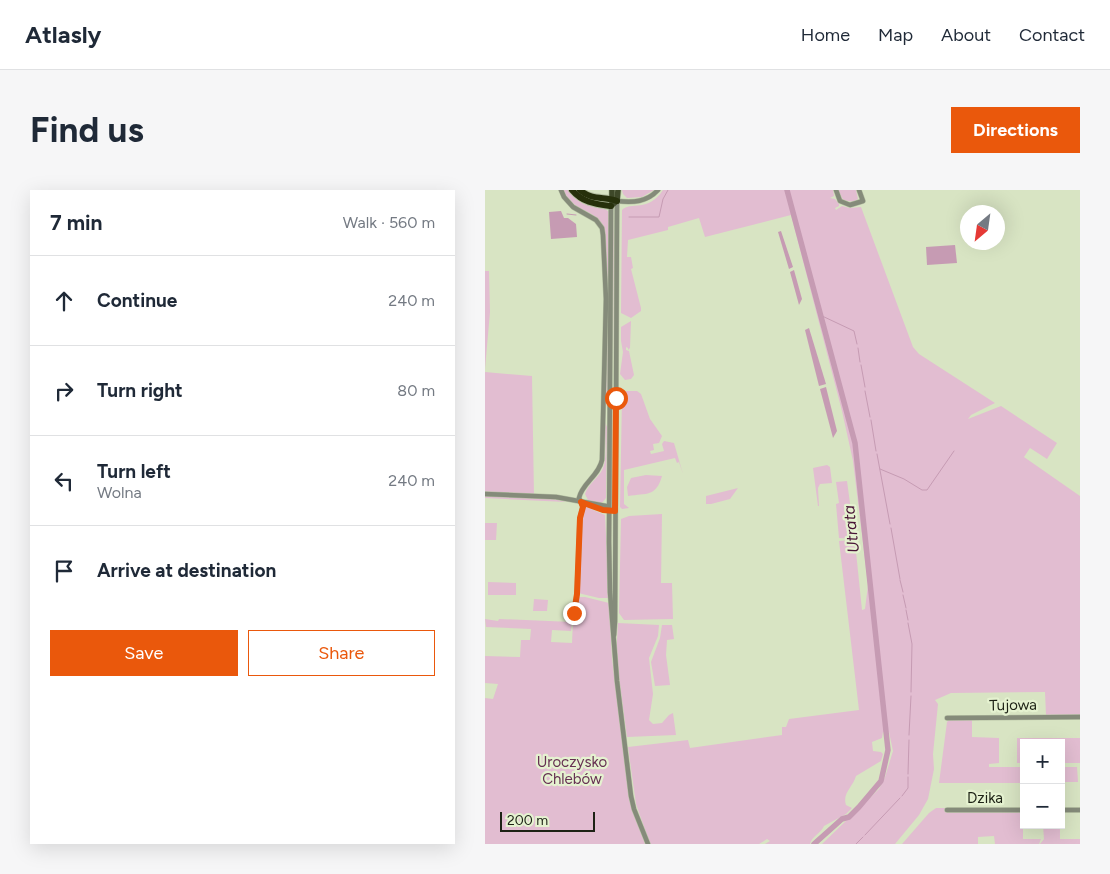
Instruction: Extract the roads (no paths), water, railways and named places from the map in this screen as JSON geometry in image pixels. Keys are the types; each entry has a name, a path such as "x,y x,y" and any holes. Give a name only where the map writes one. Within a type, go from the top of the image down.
{"highway":[{"path":"572,190 587,201 614,202"},
{"path":"580,190 596,198 614,202"}],"main road":[{"path":"612,190 614,202"},
{"path":"614,202 617,190"}],"street":[{"path":"561,190 573,207 596,220 602,228 606,298 602,460 598,472 588,482 579,498 583,507 580,518 577,594 574,613"},
{"path":"648,844 634,809 631,796 617,681 610,592 614,202 643,200 651,197 658,190"},
{"path":"835,190 840,201 850,205 863,201 859,190"},
{"path":"485,494 556,497 593,505 603,510 612,510"},
{"name":"Tujowa","path":"947,718 1080,717"},
{"name":"Dzika","path":"947,810 1020,810"},
{"path":"1065,810 1080,810"}],"waterway":[{"path":"629,217 659,217 663,199 668,190"},
{"name":"Utrata","path":"787,190 855,443 888,750 881,781 849,817 842,819 814,844"},
{"path":"567,214 576,215"},
{"path":"820,315 854,331 857,344"},
{"path":"858,348 860,362"},
{"path":"861,365 865,387"},
{"path":"865,391 870,417"},
{"path":"871,420 876,451"},
{"path":"880,469 904,479 922,490 927,490 954,451"},
{"path":"877,454 890,524"},
{"path":"891,528 900,579"},
{"path":"900,580 903,592"},
{"path":"903,595 906,608"},
{"path":"906,610 908,620"},
{"path":"908,623 912,644 911,692"},
{"path":"909,735 911,696"},
{"path":"908,774 909,740"},
{"path":"902,796 908,788 908,777"},
{"path":"865,835 900,798"},
{"path":"856,844 863,837"}],"park label":[{"name":"Uroczysko Chlebów","path":"572,770"}]}
